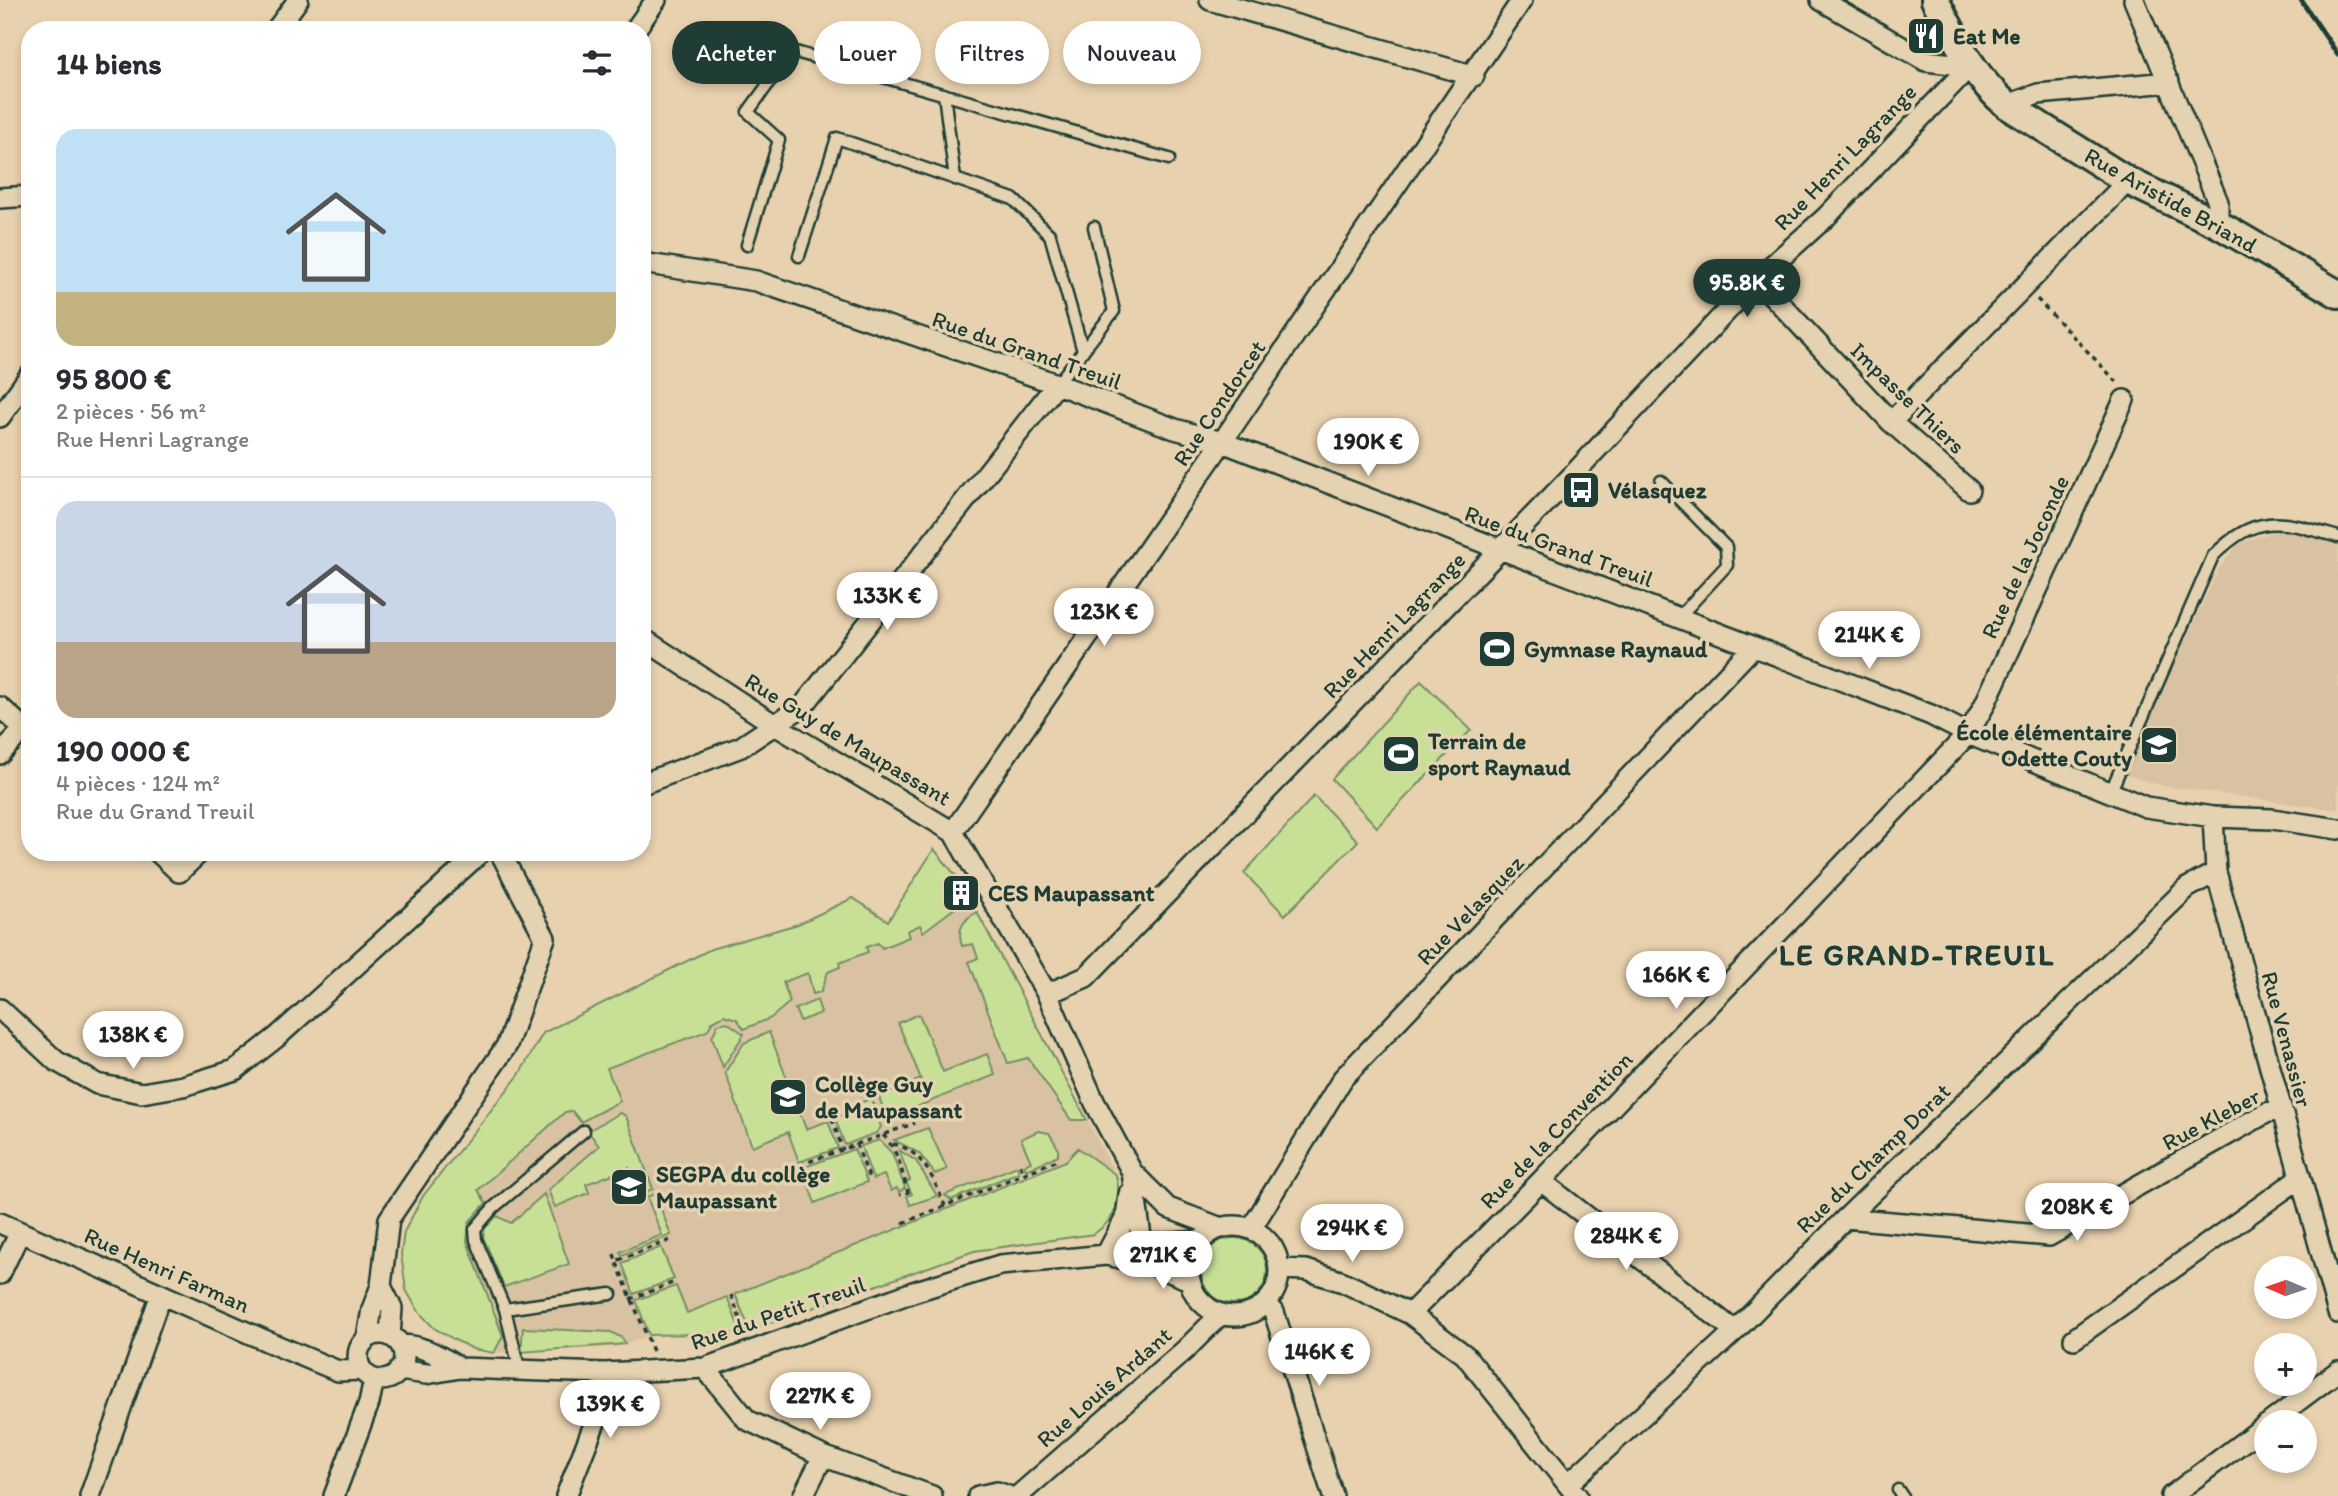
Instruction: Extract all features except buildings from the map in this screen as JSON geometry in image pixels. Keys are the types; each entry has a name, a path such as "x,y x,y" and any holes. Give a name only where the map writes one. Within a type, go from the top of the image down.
{"street":[{"path":"283,21 298,0"},
{"path":"641,21 656,0"},
{"path":"1210,0 1474,76"},
{"name":"Rue Condorcet","path":"953,832 1474,76 1522,0"},
{"path":"1821,0 1926,61 1970,66"},
{"name":"Rue Aristide Briand","path":"1935,0 1970,66 1989,90 2007,105 2128,181 2218,224 2338,294"},
{"path":"2134,0 2218,202 2218,224"},
{"name":"Rue Henri Lagrange","path":"1047,994 1086,977 1502,549 1757,279 1826,217 1970,66"},
{"path":"2007,105 2038,94 2169,82"},
{"path":"1891,422 2022,285 2128,181"},
{"path":"0,198 21,197"},
{"name":"Rue du Grand Treuil","path":"651,264 756,281 1057,384 1175,429 1222,442 1931,715 1968,734 2146,807 2213,817 2272,819 2338,829"},
{"name":"Impasse Thiers","path":"1757,279 1891,422 1969,490"},
{"path":"651,781 741,747 803,706 1057,384"},
{"path":"0,417 21,389"},
{"name":"Rue de la Joconde","path":"1968,734 1984,706 2124,400"},
{"name":"Rue Guy de Maupassant","path":"651,644 775,725 953,832 1047,994 1096,1102 1132,1172 1168,1208 1221,1228"},
{"name":"Rue Velasquez","path":"1251,1229 1343,1078 1753,647"},
{"path":"0,707 21,724"},
{"name":"Rue de la Convention","path":"1410,1314 1541,1181 1968,734"},
{"path":"0,754 21,735"},
{"name":"Rue Venassier","path":"2213,817 2216,872 2338,1313"},
{"path":"167,861 179,872 191,861"},
{"path":"0,1009 56,1061 97,1084 142,1093 183,1086 235,1070 277,1037 471,861"},
{"path":"334,1496 369,1404 365,1360 372,1309 381,1286 389,1219 508,1045 545,938 505,861"},
{"name":"Rue du Champ Dorat","path":"1573,1490 1846,1218 2187,888 2216,872"},
{"name":"Rue Kleber","path":"1846,1218 2049,1236 2266,1113 2281,1110"},
{"path":"1106,1255 1126,1217 1132,1172"},
{"name":"Rue Guy de Maupassant","path":"1132,1172 1142,1244 1153,1265"},
{"path":"2074,1339 2300,1178"},
{"path":"1541,1181 1735,1331"},
{"name":"Rue Henri Farman","path":"0,1223 338,1371 365,1360"},
{"path":"1236,1226 1251,1229 1271,1245 1279,1269 1274,1293 1266,1303 1245,1315 1220,1315 1200,1302 1189,1280 1192,1253 1199,1241 1221,1228 1236,1226"},
{"path":"0,1274 20,1232"},
{"name":"Rue du Petit Treuil","path":"1106,1255 1125,1246 1199,1241"},
{"name":"Rue du Petit Treuil","path":"399,1370 426,1374 460,1368 604,1373 705,1367 913,1292 1000,1265 1106,1255 1153,1265 1189,1280"},
{"path":"1279,1269 1306,1270 1343,1282 1410,1314 1465,1355 1573,1490"},
{"path":"365,1360 388,1379 399,1370 403,1358 395,1340 392,1308 381,1286"},
{"path":"90,1496 161,1294"},
{"path":"1266,1303 1274,1312 1333,1496"},
{"name":"Rue Louis Ardant","path":"1018,1496 1185,1350 1220,1315"},
{"name":"Rue du Petit Treuil","path":"365,1360 378,1334 428,1350 460,1368"},
{"path":"705,1367 747,1420 824,1456 932,1496"},
{"path":"2286,1410 2338,1371"},
{"path":"566,1496 601,1407 604,1373"},
{"path":"2171,1496 2254,1434"},
{"path":"803,1496 824,1456"},
{"path":"978,1496 997,1492 1008,1496"}],"lane":[{"path":"747,245 779,141 748,112 792,51 1169,159"},
{"path":"944,94 956,179"},
{"path":"799,256 837,138 1013,199 1050,235 1083,351"},
{"path":"1057,384 1114,311 1094,227"},
{"path":"1661,481 1726,547 1727,565 1679,617"},
{"path":"2110,793 2213,556 2234,535 2273,522 2338,537"},
{"path":"520,1372 505,1309 476,1240 475,1229 494,1208 584,1131"},
{"path":"505,1309 611,1294"}],"path":[{"path":"2022,285 2117,381 2124,400"},
{"path":"832,1119 843,1150"},
{"path":"800,1165 915,1123"},
{"path":"883,1135 892,1144 908,1192 900,1195"},
{"path":"856,1144 870,1180"},
{"path":"892,1144 908,1149 922,1162 945,1206"},
{"path":"904,1223 1060,1159"},
{"path":"1020,1165 1024,1174"},
{"path":"616,1261 673,1240"},
{"path":"614,1254 654,1353"},
{"path":"630,1299 675,1282"},
{"path":"731,1296 745,1331"}],"shaded area":[{"path":"2282,529 2338,545 2338,810 2164,786 2123,774 2219,568 2238,544"},
{"name":"Collège Guy de Maupassant","path":"934,849 957,876 970,899 1116,1175 1120,1188 1116,1211 1108,1224 1083,1237 1051,1238 974,1251 741,1333 649,1335 617,1347 494,1353 473,1349 457,1341 434,1328 419,1312 406,1290 401,1254 404,1232 423,1196 519,1075 543,1033 711,949 798,924 853,898 888,921"}],"green space":[{"name":"Terrain de sport Raynaud","path":"1421,681 1471,730 1377,827 1332,779"},
{"path":"1314,796 1358,841 1285,915 1244,873"},
{"path":"934,849 961,882 951,888 960,904 923,932 920,925 907,931 909,937 882,948 878,943 866,947 868,952 839,963 840,967 828,972 821,992 813,994 808,973 783,982 790,1002 771,1018 744,1029 737,1019 724,1015 713,1021 707,1031 607,1068 620,1101 581,1122 572,1111 565,1112 478,1190 486,1203 469,1222 467,1241 503,1336 494,1353 473,1349 457,1341 434,1328 419,1312 406,1290 401,1254 404,1232 423,1196 519,1075 543,1033 711,949 798,924 853,898 888,921"},
{"path":"977,912 1087,1120 1071,1120 1028,1058 1008,1063 969,962 978,958 973,944 962,946 962,926"},
{"path":"817,1000 821,1013 800,1021 795,1009"},
{"path":"919,1014 943,1072 987,1054 995,1075 887,1119 879,1097 921,1079 898,1023"},
{"path":"727,1022 744,1034 723,1067 712,1037 718,1024"},
{"path":"769,1032 806,1129 828,1121 838,1148 799,1162 788,1132 752,1146 725,1072 744,1043"},
{"path":"871,1099 881,1127 876,1133 845,1145 835,1118 857,1110 856,1104"},
{"path":"620,1113 626,1116 653,1189 639,1194 629,1168 586,1184 589,1193 555,1207 548,1190 599,1146 588,1131"},
{"path":"928,1128 947,1169 935,1174 919,1153 894,1140"},
{"path":"1038,1131 1049,1133 1058,1148 1058,1155 1026,1170 1024,1165 1031,1162 1021,1139"},
{"path":"879,1140 892,1153 905,1188 899,1192 897,1188 891,1191 884,1175 873,1179 861,1146"},
{"path":"1078,1148 1116,1175 1116,1208 1108,1222 1094,1234 974,1251 750,1330 735,1294 1066,1161"},
{"path":"854,1149 867,1182 815,1203 802,1168"},
{"path":"899,1150 916,1161 937,1196 910,1205 907,1196 912,1194 906,1182 910,1180"},
{"path":"1017,1166 1019,1172 951,1200 945,1195"},
{"path":"544,1194 569,1264 504,1287 483,1237 485,1228 497,1216 511,1223"},
{"path":"655,1194 671,1235 622,1255 620,1252 662,1235 647,1197"},
{"path":"1234,1238 1257,1248 1267,1271 1257,1294 1234,1304 1211,1294 1201,1271 1211,1248"},
{"path":"661,1247 674,1279 634,1294 622,1263"},
{"path":"676,1286 687,1313 727,1297 741,1333 649,1335 636,1300"},
{"path":"523,1328 611,1332 622,1338 625,1344 521,1352"}],"railway":[{"path":"2301,0 2338,55"}],"place":[{"name":"Eat Me","path":"1926,36"},
{"name":"Vélasquez","path":"1581,490"},
{"name":"Gymnase Raynaud","path":"1497,649"},
{"name":"École élémentaire Odette Couty","path":"2159,745"},
{"name":"Terrain de sport Raynaud","path":"1401,754"},
{"name":"CES Maupassant","path":"961,893"},
{"name":"Collège Guy de Maupassant","path":"788,1097"},
{"name":"SEGPA du collège Maupassant","path":"629,1187"}],"district":[{"name":"LE GRAND-TREUIL","path":"1917,954"}]}
